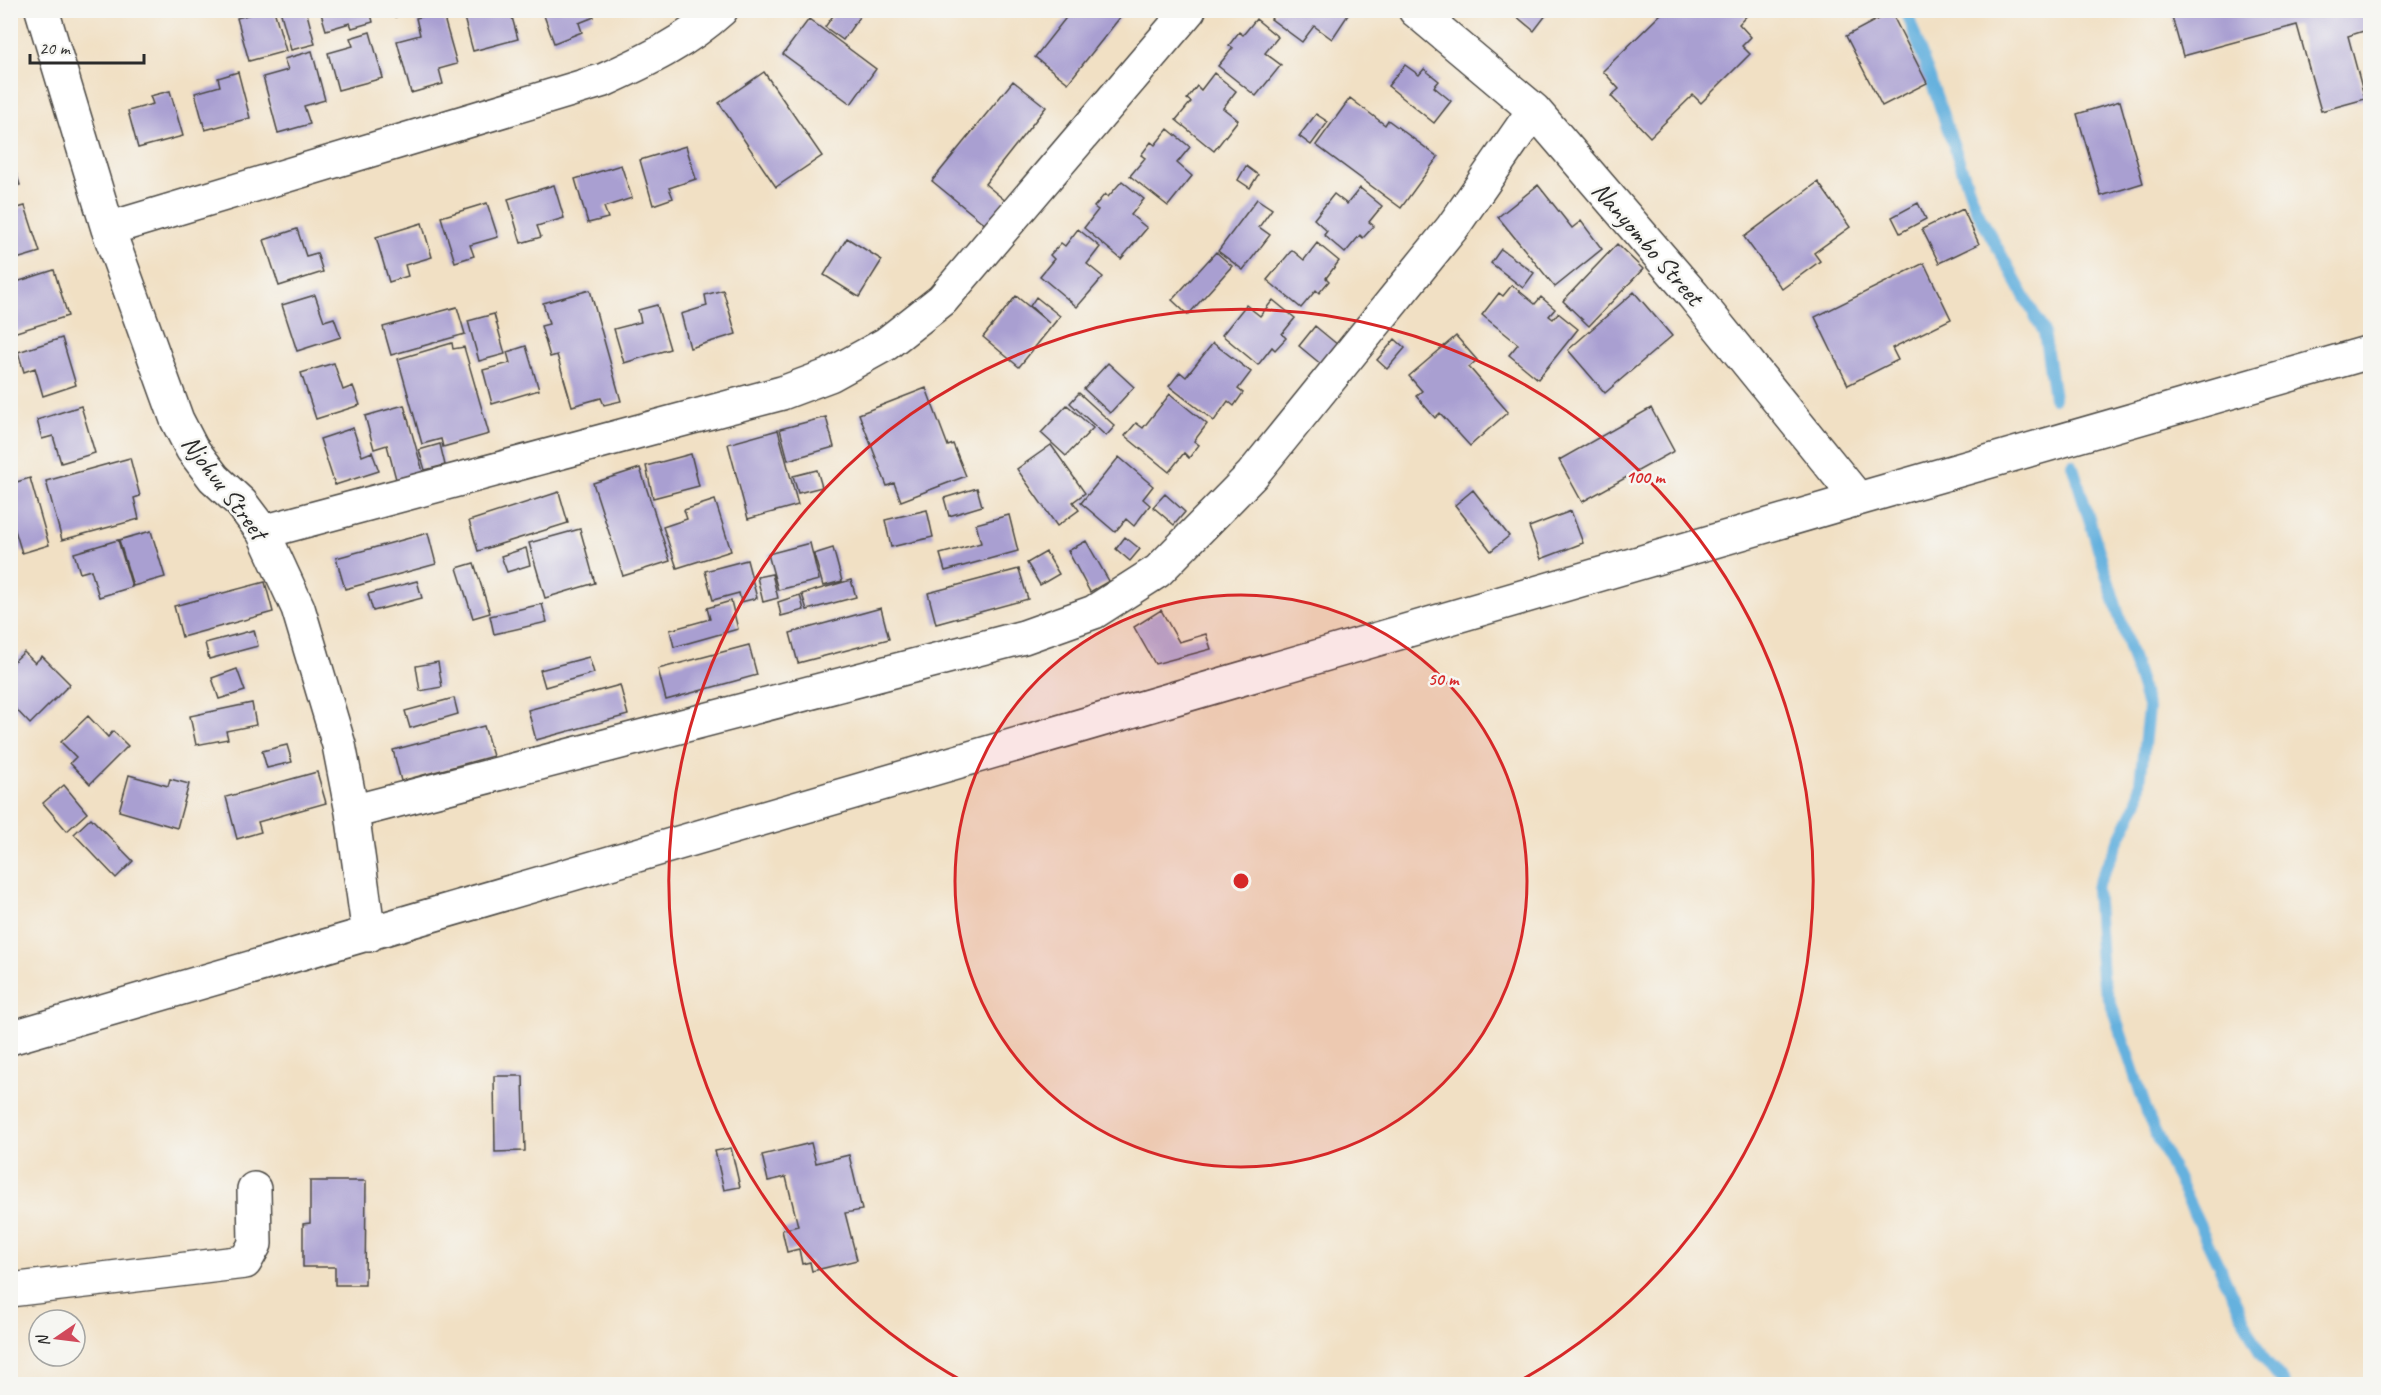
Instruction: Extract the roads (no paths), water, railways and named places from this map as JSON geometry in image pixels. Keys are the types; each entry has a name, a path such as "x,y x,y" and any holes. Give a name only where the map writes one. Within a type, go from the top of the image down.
{"street":[{"name":"Njohvu Street","path":"42,10 108,229 177,420 192,449 214,478 241,503 263,532 298,608 339,746 352,812 369,935"},
{"path":"108,229 604,80 655,57 700,29 721,10"},
{"path":"263,532 782,393 830,375 886,344 942,300 1189,10"},
{"name":"Nanyombo Street","path":"1415,10 1534,110 1693,295 1858,499"},
{"path":"352,812 1024,637 1094,612 1158,571 1252,475 1452,228 1534,110"},
{"path":"10,1038 2370,352"},
{"path":"10,1290 245,1263 255,1244 254,1190"}],"waterway":[{"path":"1906,10 1976,209 2044,332 2054,398"},
{"path":"2072,464 2148,709 2138,801 2096,888 2102,977 2150,1121 2261,1355 2285,1384"}]}
